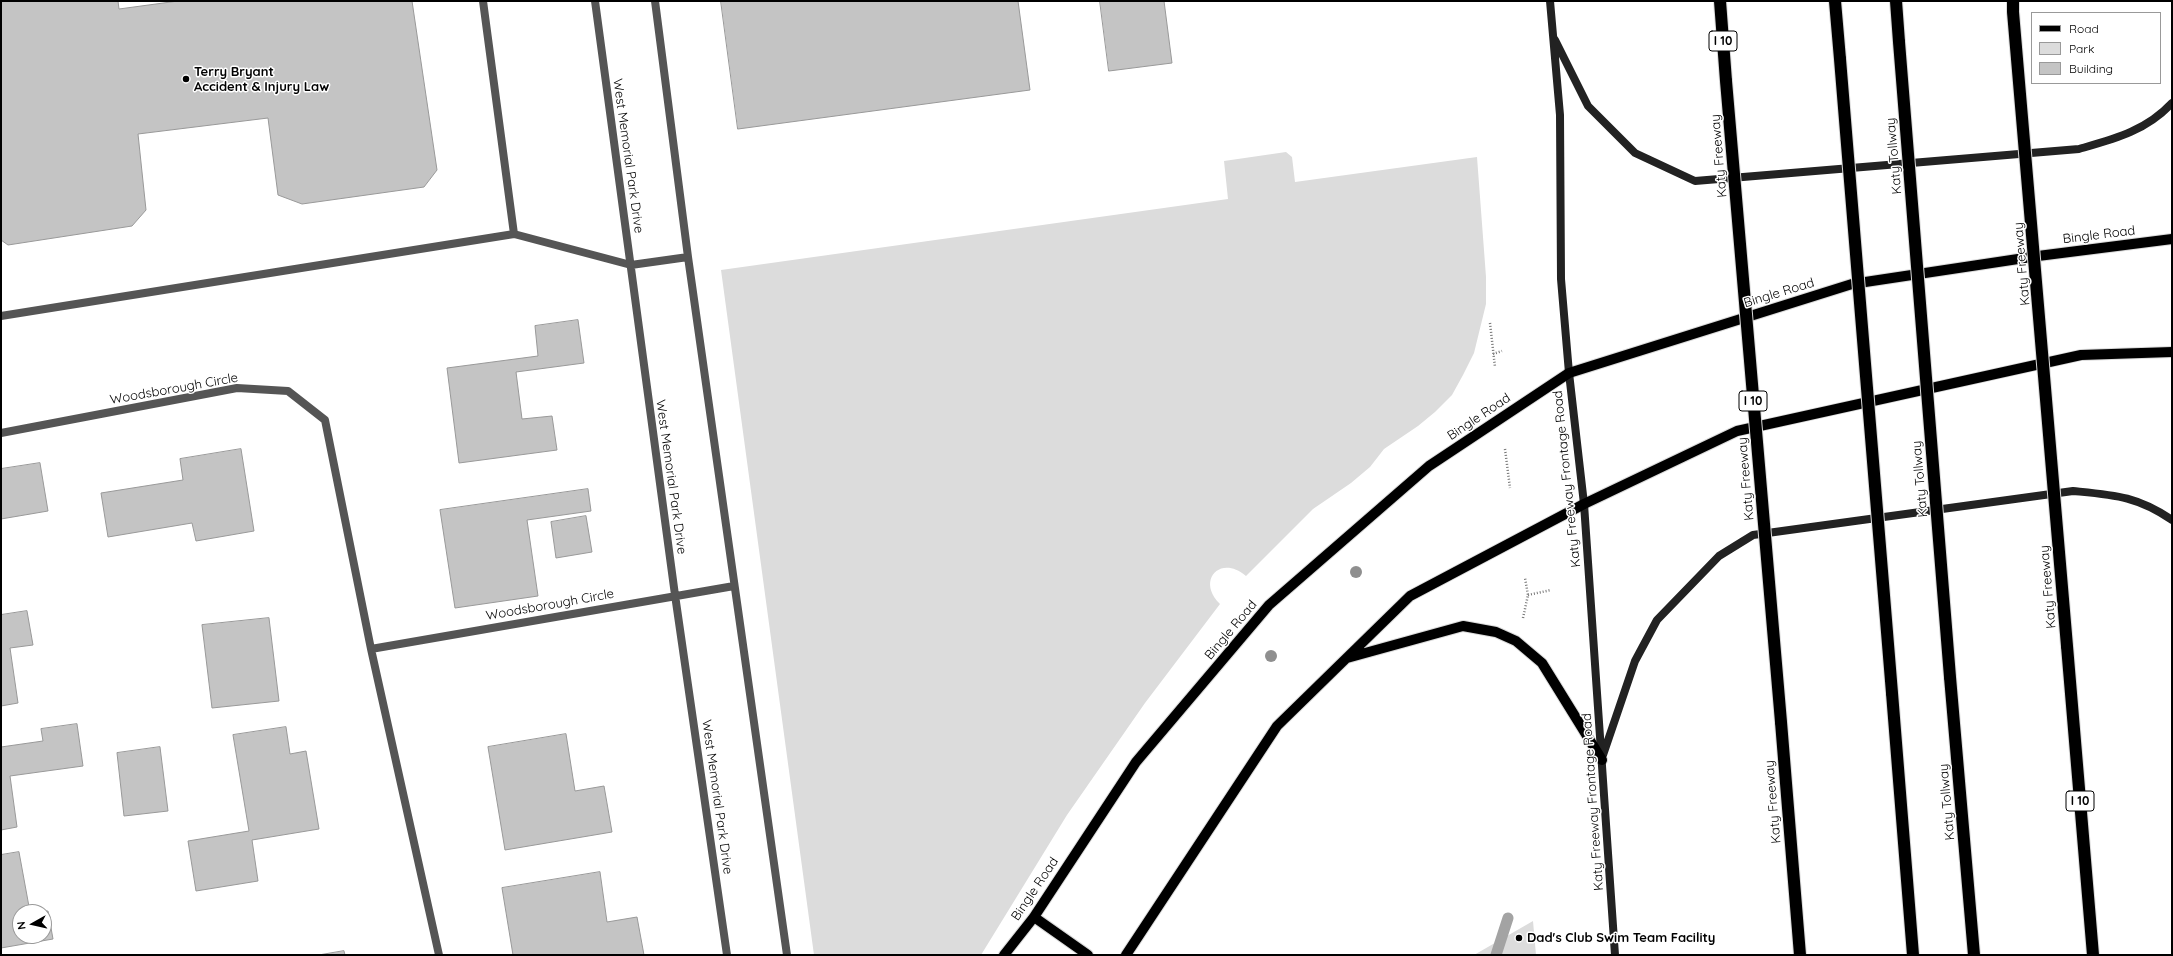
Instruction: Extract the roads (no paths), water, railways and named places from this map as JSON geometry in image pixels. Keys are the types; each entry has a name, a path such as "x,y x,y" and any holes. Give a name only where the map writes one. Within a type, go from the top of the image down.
{"highway":[{"name":"Katy Freeway","path":"1720,1 1800,955"},
{"path":"1835,1 1913,955"},
{"name":"Katy Tollway","path":"1896,1 1950,677 1974,955"},
{"name":"Katy Freeway","path":"2013,6 2093,955"}],"main road":[{"name":"Katy Freeway Frontage Road","path":"1550,1 1560,115 1561,279 1568,373 1584,504 1615,955"},
{"path":"1553,35 1588,106 1635,154 1695,180 2079,149 2121,138 2158,118 2172,103"},
{"name":"Bingle Road","path":"1004,955 1034,917 1136,762 1269,605 1429,466 1568,373 1852,284 2038,256 2172,239"},
{"path":"1126,955 1277,726 1410,596 1584,504 1737,431 2081,355 2172,352"},
{"path":"1602,760 1635,661 1657,620 1719,556 1753,535 2073,491 2120,495 2155,508 2172,520"},
{"path":"1346,659 1463,626 1496,632 1516,641 1542,663 1602,760"},
{"path":"1034,917 1088,955"}],"street":[{"path":"484,1 514,234"},
{"name":"West Memorial Park Drive","path":"595,1 675,595 727,955"},
{"path":"655,1 688,257 787,955"},
{"path":"1,316 514,234 631,265 688,257"},
{"name":"Woodsborough Circle","path":"1,432 237,388 288,391 325,420 371,649 439,955"},
{"name":"Woodsborough Circle","path":"371,649 675,595 734,586"}],"waterway":[{"path":"1496,955 1508,918"}],"place":[{"name":"Terry Bryant Accident & Injury Law","path":"186,79"},
{"name":"Dad's Club Swim Team Facility","path":"1519,938"}]}
